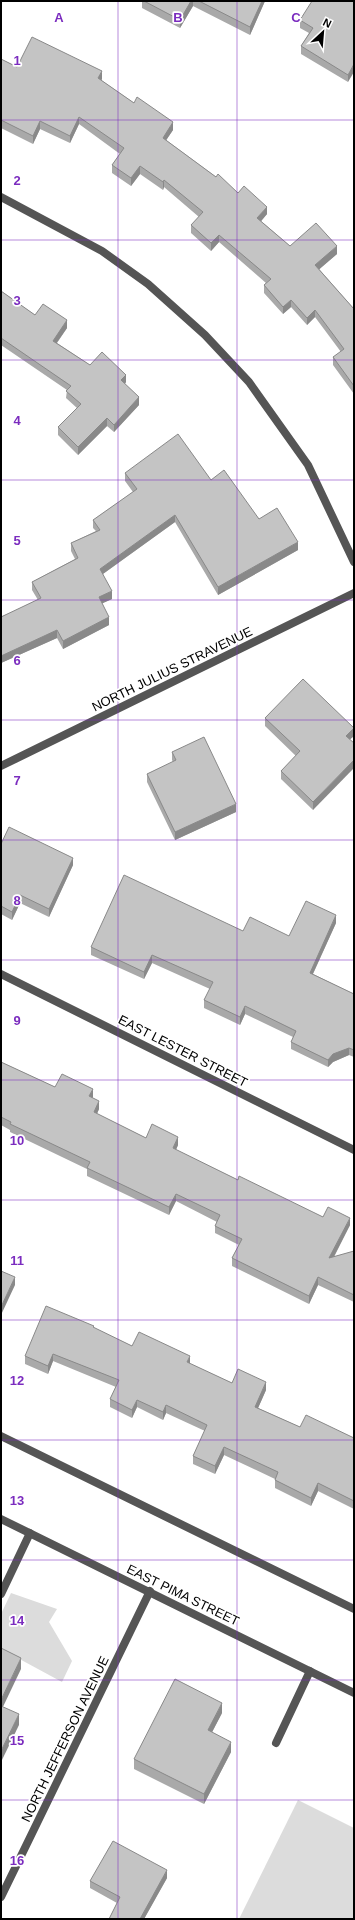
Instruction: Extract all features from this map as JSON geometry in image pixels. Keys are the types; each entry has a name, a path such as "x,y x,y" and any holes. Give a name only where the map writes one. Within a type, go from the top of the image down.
{"street":[{"path":"1,197 102,251 148,284 205,335 249,382 308,465 354,562"},
{"name":"NORTH JULIUS STRAVENUE","path":"1,766 354,593"},
{"name":"EAST LESTER STREET","path":"1,974 354,1150"},
{"path":"1,1436 354,1608"},
{"name":"EAST PIMA STREET","path":"1,1519 150,1591 354,1693"},
{"path":"1,1594 30,1533"},
{"name":"NORTH JEFFERSON AVENUE","path":"1,1897 150,1591"},
{"path":"276,1743 310,1671"}],"shaded area":[{"path":"11,1593 57,1609 49,1622 72,1661 62,1682 1,1649 1,1614"},
{"path":"298,1800 354,1828 354,1919 239,1919"}],"building":[{"path":"144,1 191,1 180,20"},
{"path":"199,1 262,1 250,27"},
{"path":"312,1 354,1 354,64 348,75 301,46 313,28 300,20"},
{"path":"32,37 102,71 98,78 134,103 137,97 173,122 163,138 216,177 218,174 238,193 244,186 267,207 257,218 290,246 316,223 337,246 315,265 354,309 354,386 333,357 344,349 315,310 307,318 291,300 283,307 264,285 271,279 219,235 211,243 191,225 203,212 164,180 163,182 140,166 131,178 112,165 124,148 79,117 70,136 40,121 33,136 1,120 1,59 17,67"},
{"path":"1,291 35,315 43,304 67,320 53,341 90,365 102,352 126,375 121,380 139,397 114,425 107,418 78,447 58,427 81,404 66,391 71,386 1,338"},
{"path":"178,434 211,480 224,470 259,519 277,508 298,542 218,587 175,515 100,569 112,591 99,597 109,617 63,641 57,630 1,656 1,617 41,598 32,582 78,558 71,543 100,530 93,520 137,489 125,473"},
{"path":"303,679 354,728 346,736 354,743 354,760 313,802 281,771 300,751 265,718"},
{"path":"204,737 236,804 175,832 147,774 176,760 172,752"},
{"path":"9,827 73,858 49,909 20,895 12,912 1,906 1,844"},
{"path":"124,875 243,931 250,917 289,936 306,901 336,915 310,973 354,994 354,1050 349,1048 333,1054 328,1060 291,1042 296,1031 245,1006 240,1017 204,1000 213,982 152,955 144,972 91,947"},
{"path":"1,1062 55,1087 62,1074 93,1089 89,1096 99,1101 94,1112 146,1138 152,1124 178,1137 173,1148 238,1180 239,1176 323,1217 328,1207 350,1218 329,1258 354,1251 354,1295 318,1277 309,1296 232,1258 242,1239 215,1226 220,1215 176,1194 169,1207 87,1168 90,1162 10,1124 11,1122 1,1117"},
{"path":"1,1271 15,1277 1,1307"},
{"path":"46,1306 94,1326 93,1327 132,1346 139,1332 190,1356 187,1362 232,1383 238,1369 266,1382 255,1407 300,1427 306,1415 354,1438 354,1501 318,1483 311,1498 275,1480 278,1472 224,1447 215,1466 193,1456 207,1425 166,1405 163,1412 137,1400 132,1410 110,1399 119,1380 53,1354 48,1366 25,1356"},
{"path":"1,1648 21,1658 1,1700"},
{"path":"175,1679 222,1703 208,1730 231,1742 204,1794 134,1759"},
{"path":"1,1706 19,1714 1,1751"},
{"path":"113,1841 167,1870 140,1919 109,1919 120,1897 90,1881"}]}
